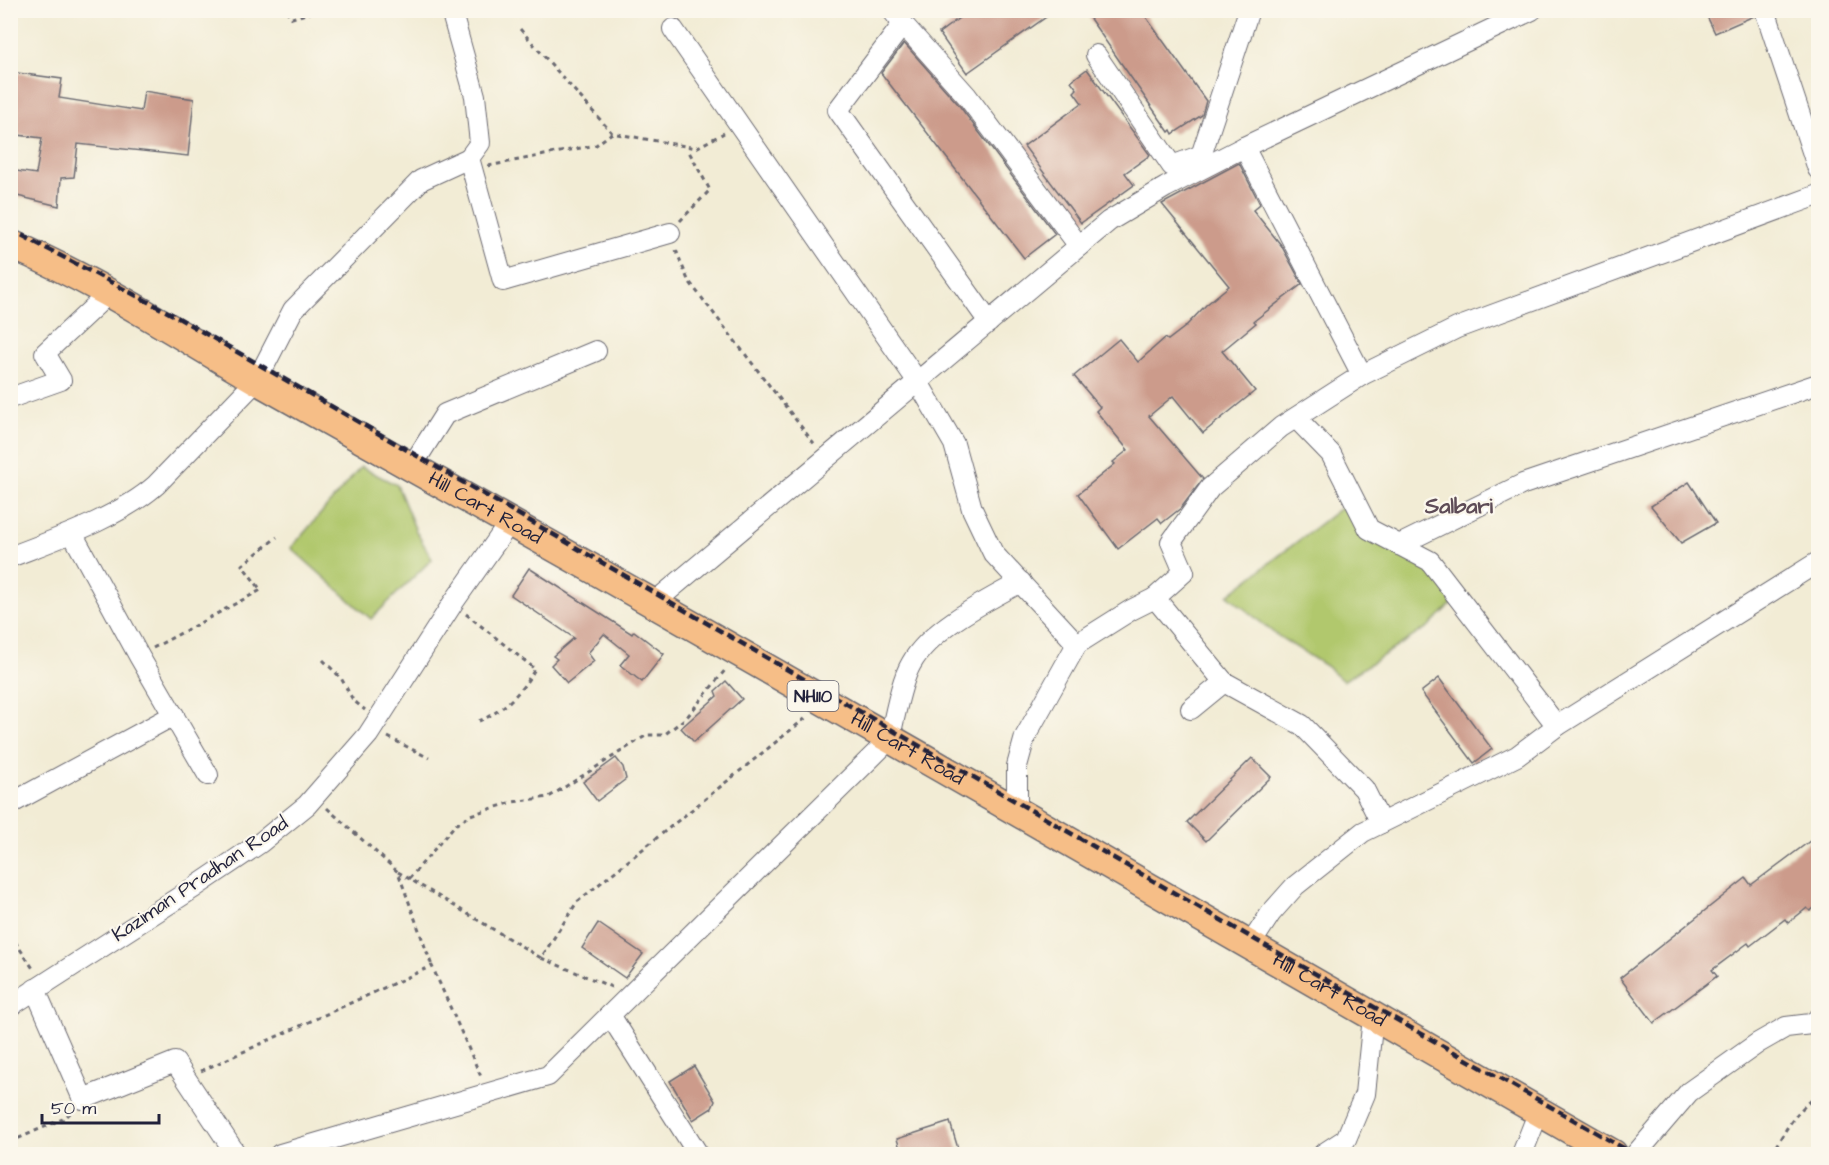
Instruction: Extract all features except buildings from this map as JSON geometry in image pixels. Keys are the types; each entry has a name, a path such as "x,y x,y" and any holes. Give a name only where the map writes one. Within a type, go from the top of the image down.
{"highway":[{"name":"Hill Cart Road","path":"10,244 58,265 109,293 257,380 412,466 1017,813 1254,944 1373,1017 1613,1155"}],"street":[{"path":"452,10 475,96 478,119 480,143 470,163 503,281 670,233"},
{"path":"656,606 662,596 1109,221 1199,163 1249,10"},
{"path":"1096,55 1173,166 1199,163 1244,147 1532,10"},
{"path":"1765,10 1818,169"},
{"path":"989,322 838,110 898,17 967,96 1079,246"},
{"path":"673,29 918,382 954,444 972,509 993,553 1077,644"},
{"path":"1244,147 1362,375"},
{"path":"10,557 72,533 148,492 257,380 293,310 420,180 470,163"},
{"path":"1017,813 1017,766 1025,737 1068,666 1077,644 1131,609 1155,598 1184,572 1171,542 1210,488 1296,418 1362,375 1457,328 1818,195"},
{"path":"10,398 61,381 45,353 109,293"},
{"path":"412,466 445,414 596,351"},
{"path":"1399,545 1523,484 1818,384"},
{"path":"1296,418 1331,454 1369,529 1430,561 1557,726"},
{"name":"Kaziman Pradhan Road","path":"10,1006 260,843 315,796 376,725 453,603 510,522"},
{"path":"72,533 139,656 208,775"},
{"path":"1254,944 1254,939 1271,913 1295,886 1364,832 1517,756 1557,726 1818,562"},
{"path":"280,1155 548,1076 889,740 910,665 922,649 946,627 1020,582"},
{"path":"1155,598 1224,682 1302,725 1364,789 1381,823"},
{"path":"1191,709 1224,682"},
{"path":"10,804 174,715"},
{"path":"39,987 83,1099 175,1062 236,1155"},
{"path":"610,1014 698,1155"},
{"path":"1323,1155 1346,1139 1365,1094 1373,1017"},
{"path":"1636,1155 1689,1092 1758,1043 1786,1027 1810,1024 1818,1019"},
{"path":"1522,1155 1539,1111"}],"path":[{"path":"286,10 292,18 320,10"},
{"path":"520,29 612,133 696,148 739,125"},
{"path":"470,163 596,145 612,133"},
{"path":"688,150 710,190 670,233 688,280 826,459"},
{"path":"139,656 261,590 242,565 278,537"},
{"path":"453,603 535,669 525,686 496,714 479,721"},
{"path":"409,879 455,825 470,815 513,802 549,796 647,735 664,735 687,717 738,653"},
{"path":"323,660 341,678 353,700 376,725 429,758"},
{"path":"541,958 577,903 825,703"},
{"path":"315,796 398,872 409,879 541,958 630,995"},
{"path":"398,872 432,966 488,1094"},
{"path":"10,934 39,987"},
{"path":"185,1078 432,966"},
{"path":"1772,1155 1791,1121 1804,1105 1818,1096"},
{"path":"10,1142 65,1118 83,1099"}],"green space":[{"path":"361,467 397,485 416,531 432,559 371,619 291,548"},
{"path":"1355,497 1369,529 1430,561 1458,598 1428,627 1343,681 1326,666 1275,634 1228,595"}],"railway":[{"path":"10,229 175,316 1254,939 1634,1154"}],"district":[{"name":"Salbari","path":"1459,506"}]}
